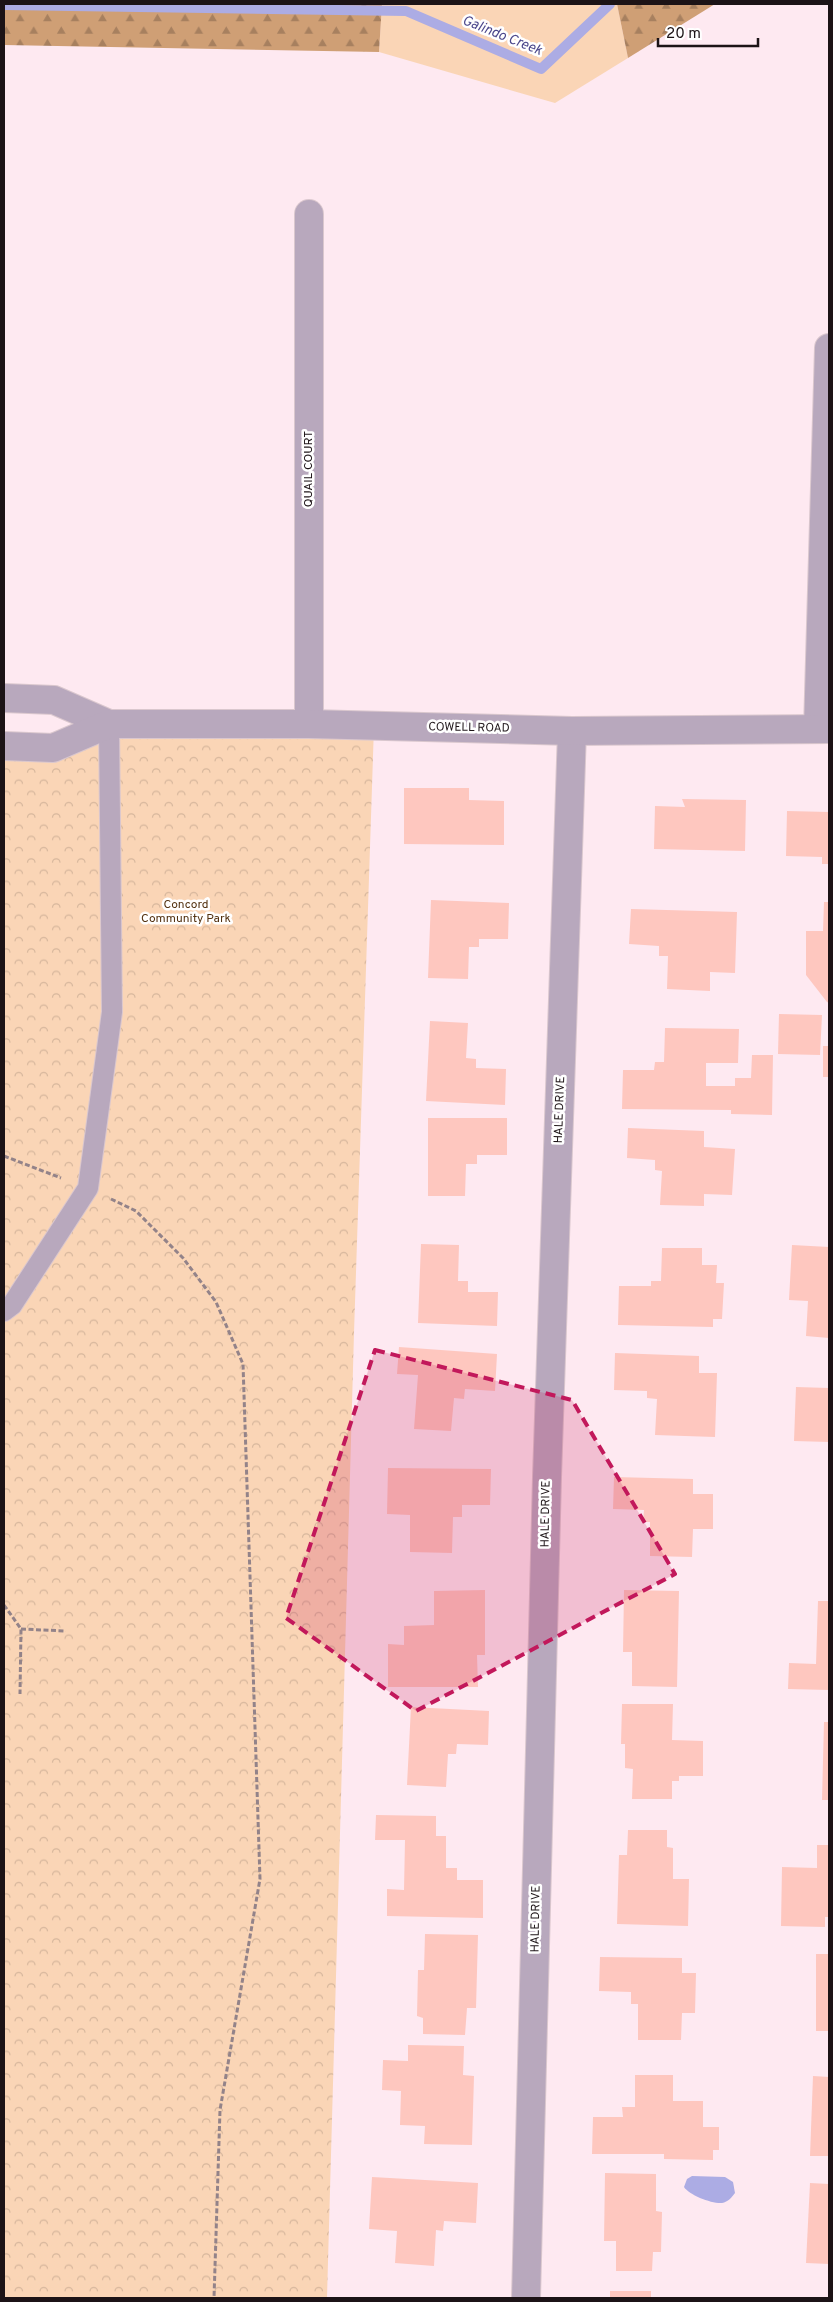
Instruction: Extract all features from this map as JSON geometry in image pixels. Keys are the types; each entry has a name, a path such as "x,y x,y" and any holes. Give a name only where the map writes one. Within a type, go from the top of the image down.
{"street":[{"name":"QUAIL COURT","path":"309,724 310,214"},
{"path":"824,729 829,348"},
{"name":"COWELL ROAD","path":"4,698 54,700 108,724 309,724 572,731 824,729"},
{"name":"COWELL ROAD","path":"4,746 54,748 108,724"},
{"name":"HALE DRIVE","path":"526,2298 547,1467 572,731"}],"lane":[{"path":"4,1311 12,1305 88,1188 112,1012 108,724"}],"path":[{"path":"4,1156 88,1188 136,1211 183,1258 216,1302 243,1364 260,1879 220,2110 214,2298"},
{"path":"4,1605 20,1630 20,1694"},
{"path":"20,1630 66,1632"}],"highlighted area":[{"path":"375,1350 572,1400 675,1574 416,1711 286,1618"}],"green space":[{"path":"4,4 382,4 379,52 4,45"},
{"path":"382,4 617,4 628,58 555,103 379,52"},
{"path":"617,4 715,4 628,58"},
{"name":"Concord Community Park","path":"109,724 374,726 354,1333 327,2298 4,2298 4,746"}],"water":[{"path":"692,2176 725,2177 733,2182 735,2193 731,2198 722,2203 701,2198 684,2187 687,2179"}],"building":[{"path":"404,788 469,788 469,800 504,801 504,845 404,844"},
{"path":"682,799 746,800 745,851 654,849 655,806 685,807"},
{"path":"787,811 829,812 829,864 822,864 822,857 786,856"},
{"path":"431,900 509,903 508,939 479,939 479,947 469,947 468,979 428,978"},
{"path":"824,902 829,902 829,1003 806,975 806,931 823,931"},
{"path":"631,909 737,912 735,973 710,972 710,991 667,989 668,956 659,956 659,946 629,944"},
{"path":"779,1014 822,1015 820,1055 778,1054"},
{"path":"430,1021 468,1023 466,1058 476,1059 476,1068 506,1069 505,1105 426,1101"},
{"path":"665,1028 739,1029 738,1063 706,1063 706,1086 735,1086 735,1078 751,1078 752,1055 773,1055 772,1115 731,1114 731,1110 622,1109 623,1070 654,1070 655,1062 664,1062"},
{"path":"823,1046 829,1046 829,1077 823,1077"},
{"path":"428,1118 507,1118 507,1155 477,1155 477,1164 466,1164 465,1196 428,1196"},
{"path":"628,1128 704,1131 704,1147 735,1149 732,1195 704,1194 704,1206 660,1205 662,1171 655,1170 655,1160 627,1158"},
{"path":"421,1244 459,1245 458,1281 468,1281 468,1292 498,1292 497,1326 418,1323"},
{"path":"792,1245 829,1247 829,1338 806,1336 808,1301 789,1300"},
{"path":"662,1248 702,1248 702,1265 717,1265 716,1283 724,1283 722,1319 713,1319 713,1327 618,1325 619,1286 651,1286 651,1281 661,1281"},
{"path":"399,1347 497,1354 495,1391 465,1389 464,1399 454,1398 451,1431 414,1429 418,1375 397,1374"},
{"path":"615,1353 699,1356 699,1373 717,1373 715,1437 655,1435 657,1399 647,1398 647,1391 614,1390"},
{"path":"796,1387 829,1388 829,1442 794,1441"},
{"path":"388,1468 491,1469 490,1505 462,1505 462,1517 453,1517 452,1553 410,1552 410,1515 387,1514"},
{"path":"614,1477 693,1479 693,1494 713,1494 713,1529 693,1529 692,1557 650,1556 650,1522 643,1522 644,1510 613,1509"},
{"path":"485,1590 485,1655 477,1655 478,1687 388,1687 388,1644 404,1645 404,1626 434,1625 434,1591"},
{"path":"624,1590 679,1591 677,1687 632,1686 632,1652 623,1652"},
{"path":"818,1601 829,1601 829,1690 788,1689 789,1663 816,1664"},
{"path":"622,1704 673,1704 672,1740 703,1741 703,1776 679,1776 679,1781 672,1781 672,1799 632,1799 633,1769 625,1768 625,1744 621,1744"},
{"path":"411,1707 489,1711 488,1745 457,1744 456,1754 448,1754 446,1787 407,1785"},
{"path":"824,1722 829,1722 829,1800 822,1800"},
{"path":"376,1815 436,1816 436,1836 446,1836 446,1868 457,1868 457,1880 483,1880 483,1918 387,1916 387,1889 404,1890 405,1840 375,1840"},
{"path":"628,1830 667,1830 667,1847 673,1848 673,1879 689,1879 688,1926 617,1924 619,1855 627,1855"},
{"path":"817,1845 829,1845 829,1917 825,1917 825,1927 781,1926 782,1867 817,1868"},
{"path":"425,1934 478,1935 476,2008 467,2008 465,2035 423,2034 423,2018 417,2016 418,1970 424,1970"},
{"path":"816,1954 829,1954 829,2031 816,2031"},
{"path":"600,1957 682,1958 682,1973 696,1973 695,2013 682,2013 681,2040 638,2040 638,2004 631,2004 631,1992 599,1991"},
{"path":"408,2045 464,2046 463,2075 474,2076 472,2145 424,2144 425,2126 400,2125 401,2091 382,2090 383,2060 408,2061"},
{"path":"635,2075 673,2075 673,2101 703,2101 703,2127 719,2127 719,2150 713,2150 713,2160 664,2159 664,2154 592,2154 593,2117 623,2117 622,2107 635,2107"},
{"path":"813,2076 829,2077 829,2156 810,2156"},
{"path":"605,2173 656,2174 656,2211 662,2212 661,2252 653,2252 652,2271 616,2271 616,2241 604,2241"},
{"path":"372,2177 478,2183 476,2223 444,2221 443,2231 436,2230 434,2266 395,2263 397,2231 369,2229"},
{"path":"810,2183 829,2184 829,2264 806,2263"},
{"path":"610,2291 651,2291 651,2298 610,2298"}],"waterway":[{"name":"Galindo Creek","path":"4,5 406,11 541,69 610,4"}]}
